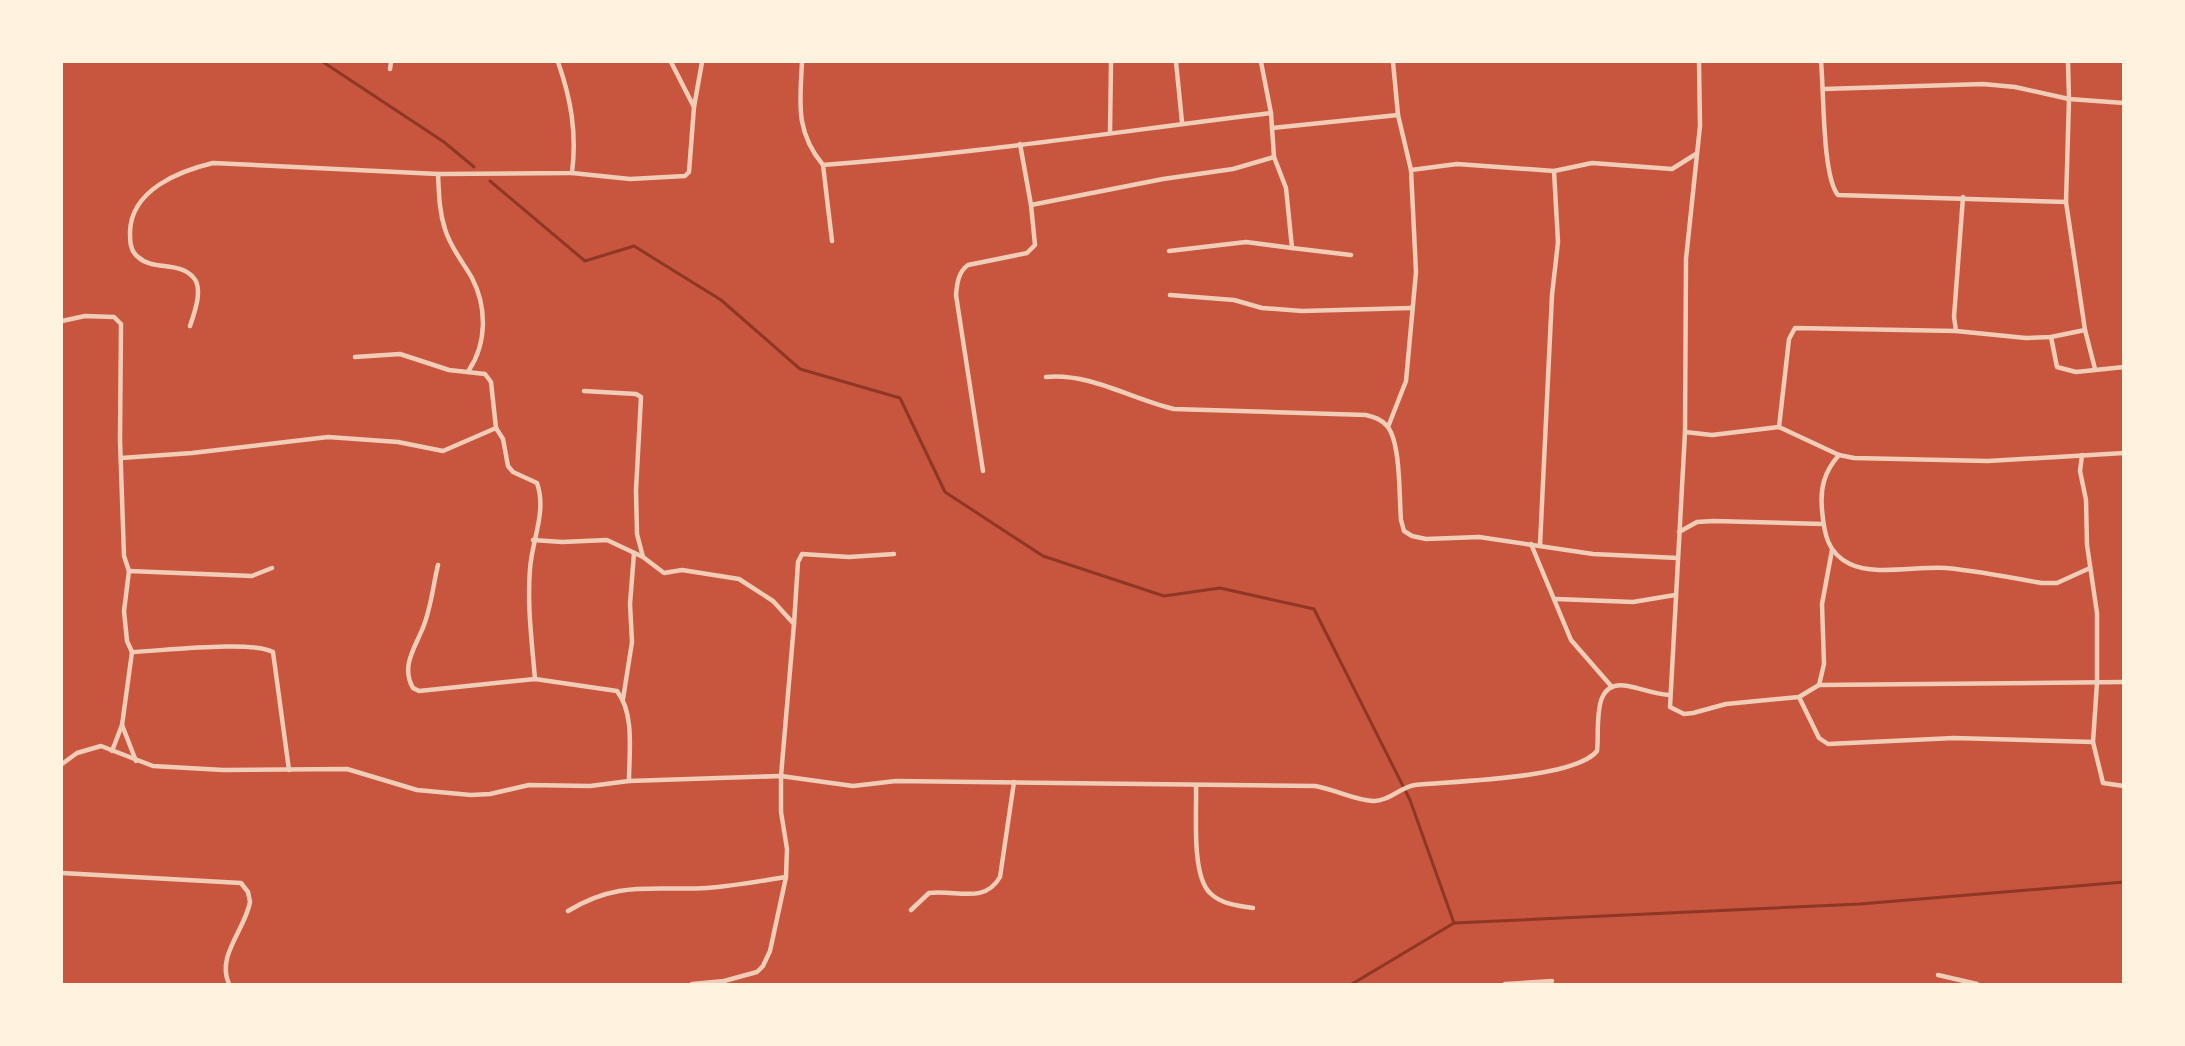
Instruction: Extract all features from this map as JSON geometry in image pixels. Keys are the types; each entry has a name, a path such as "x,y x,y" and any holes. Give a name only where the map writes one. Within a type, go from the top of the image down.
{"street":[{"path":"390,69 391,62"},
{"path":"558,62 570,96 574,120 572,173"},
{"path":"671,62 694,107"},
{"path":"190,326 198,286 194,277 177,267 148,264 136,256 130,244 130,224 138,207 153,189 185,170 213,163 438,174 572,173 630,179 685,176 691,168 694,107 702,62"},
{"path":"802,62 800,115 804,138 823,165 832,241"},
{"path":"1110,133 1111,62"},
{"path":"1176,62 1182,122"},
{"path":"1261,62 1271,113 1274,157 1286,188 1292,248"},
{"path":"1388,428 1406,381 1416,272 1411,170 1398,116 1393,62"},
{"path":"1699,62 1701,103 1686,259 1685,432 1670,707 1689,714 1726,704 1799,697 1820,685 2124,682"},
{"path":"1821,62 1830,171 1838,195 2066,202"},
{"path":"2068,62 2070,99 2066,202 2085,330 2095,369"},
{"path":"1824,89 1983,84 2015,87 2070,99 2124,103"},
{"path":"823,165 916,158 1182,122 1271,113"},
{"path":"1272,128 1398,116"},
{"path":"983,471 956,295 957,285 962,271 968,265 1031,251 1035,245 1031,205 1020,144"},
{"path":"1411,170 1457,164 1554,171 1592,163 1672,169 1696,154"},
{"path":"1031,205 1162,179 1233,169 1274,157"},
{"path":"1540,545 1547,444 1552,295 1558,242 1554,171"},
{"path":"438,174 440,211 445,231 473,280 483,314 478,356 469,370"},
{"path":"1956,331 1954,317 1963,198"},
{"path":"1169,251 1246,242 1351,255"},
{"path":"1170,295 1234,300 1262,308 1302,311 1411,308"},
{"path":"62,321 85,316 114,317 121,324 124,556 129,571 124,620 127,641 132,652 122,725 112,751"},
{"path":"1779,427 1789,339 1795,328 1956,331 2008,338 2051,337 2085,330"},
{"path":"2051,337 2057,368 2076,372 2124,367"},
{"path":"355,357 400,354 449,370 469,370 485,374 491,382 496,428 503,439 510,470 534,481 540,491 542,510 533,540 529,607 535,679"},
{"path":"1046,377 1085,379 1151,404 1174,410 1366,415 1379,419 1388,428 1394,440 1404,531 1412,536 1426,539 1479,537 1593,554 1678,558"},
{"path":"584,391 636,394 641,397 636,490 637,534 643,557"},
{"path":"1685,432 1712,435 1779,427 1839,455 1965,461 2124,453"},
{"path":"121,458 192,453 328,436 398,442 435,451 449,451 496,428"},
{"path":"1839,455 1828,468 1823,480 1823,524 1826,541 1832,550 1851,564 1865,568 1944,568 2041,583 2068,579 2090,568"},
{"path":"2082,455 2080,471 2086,500 2090,568 2097,613 2097,683 2093,742 2103,783 2124,786"},
{"path":"1679,532 1697,522 1714,520 1823,524"},
{"path":"533,540 562,542 598,538 643,557 664,573 682,570 739,579 773,601 794,624"},
{"path":"1531,544 1556,599 1571,640 1612,687"},
{"path":"1820,685 1824,664 1822,604 1832,550"},
{"path":"629,781 629,733 623,699 632,642 630,604 634,553"},
{"path":"692,984 724,983 757,972 766,961 786,877 787,849 781,812 781,776 798,562 802,554 849,557 894,554"},
{"path":"438,564 423,629 413,644 409,660 408,675 413,688 419,691 535,679 600,687 617,691 623,699"},
{"path":"129,571 252,576 272,568"},
{"path":"1556,599 1633,602 1676,595"},
{"path":"132,652 243,647 265,648 273,652 289,770"},
{"path":"62,764 77,753 101,746 153,766 223,770 347,769 417,790 471,795 490,794 529,785 590,786 629,781 781,776 853,786 888,781 1316,786 1373,801 1414,786 1468,782 1562,768 1591,757 1597,751 1599,701 1612,687 1624,685 1647,693 1670,695"},
{"path":"1799,697 1819,738 1828,744 1954,738 2093,742"},
{"path":"122,725 136,761"},
{"path":"911,910 929,893 977,894 996,884 1000,877 1014,782"},
{"path":"1196,784 1199,868 1204,886 1210,894 1226,903 1253,908"},
{"path":"62,873 241,883 248,892 250,902 227,958 224,972 229,984"},
{"path":"568,911 591,897 623,889 705,888 786,877"},
{"path":"1938,975 1977,984"},
{"path":"1504,984 1552,981"}],"waterway":[{"path":"323,62 444,142 474,167"},
{"path":"490,181 585,261 634,246 721,300 800,369 900,398 945,492 1043,556 1164,596 1220,588 1314,609 1410,800 1454,923"},
{"path":"1352,984 1454,923 1860,904 2124,882"}]}
